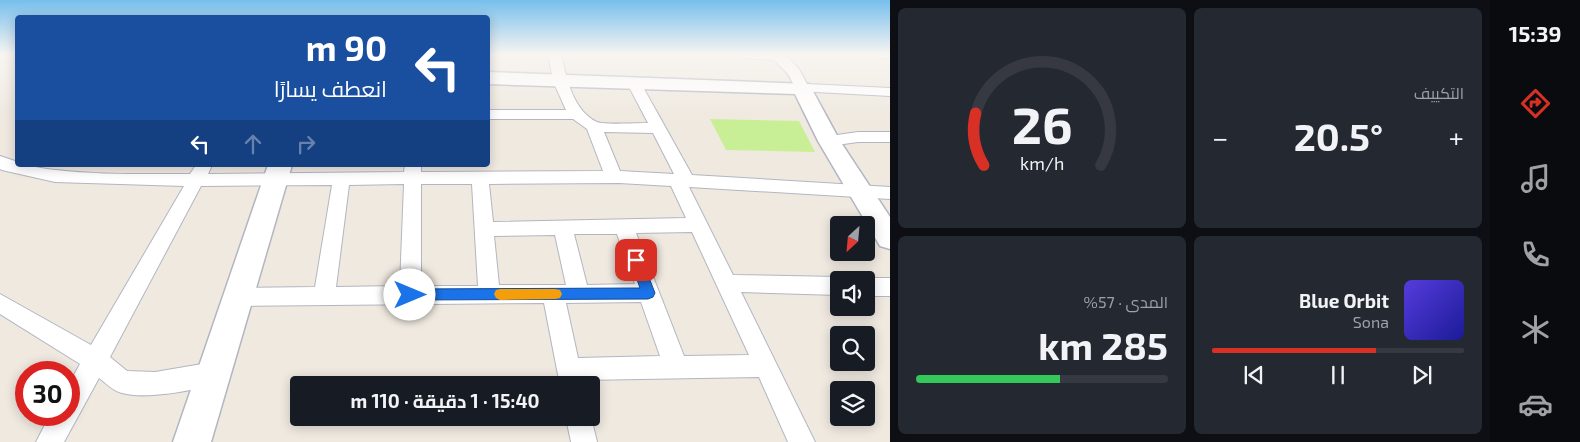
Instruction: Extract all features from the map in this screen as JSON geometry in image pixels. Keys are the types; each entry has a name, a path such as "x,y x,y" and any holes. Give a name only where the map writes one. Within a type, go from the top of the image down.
{"street":[{"path":"559,75 576,114 594,127 614,177"},
{"path":"795,75 829,141 890,239"},
{"path":"490,78 890,92"},
{"path":"634,83 658,128 682,180 699,226 802,442"},
{"path":"490,115 576,114"},
{"path":"594,127 658,128"},
{"path":"829,141 890,137"},
{"path":"0,162 8,166 55,176 114,172 278,173 341,180 413,172 480,178 614,177 890,193"},
{"path":"410,295 413,172"},
{"path":"80,389 200,173"},
{"path":"192,442 278,173"},
{"path":"480,178 488,294"},
{"path":"324,295 341,180"},
{"path":"484,229 699,226"},
{"path":"624,227 676,368"},
{"path":"563,228 579,294"},
{"path":"726,283 830,286"},
{"path":"875,287 890,288"},
{"path":"239,297 648,293"},
{"path":"554,294 570,376"},
{"path":"0,303 96,361 123,382 154,384 214,373"},
{"path":"582,376 676,368 766,366"},
{"path":"49,442 58,426"},
{"path":"581,426 584,442"}],"green space":[{"path":"710,119 799,121 815,152 726,150"}],"slow traffic":[{"path":"500,294 555,294"}],"route":[{"path":"410,295 648,293 636,260"}]}
